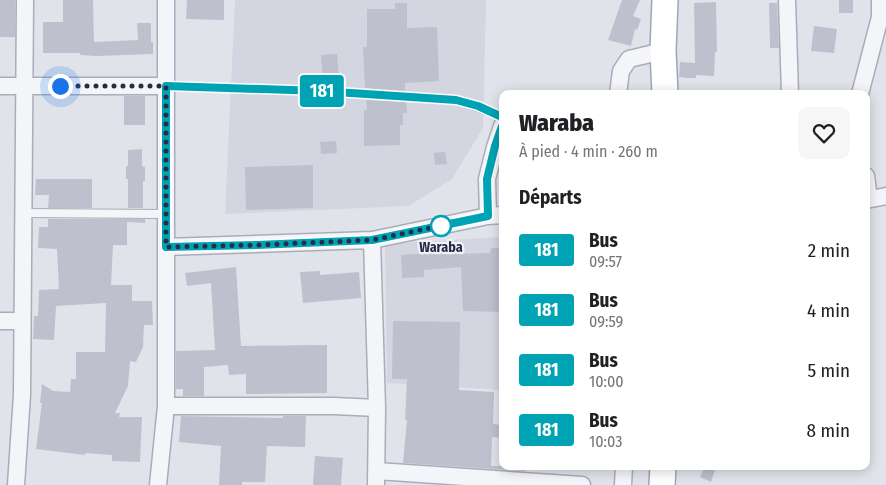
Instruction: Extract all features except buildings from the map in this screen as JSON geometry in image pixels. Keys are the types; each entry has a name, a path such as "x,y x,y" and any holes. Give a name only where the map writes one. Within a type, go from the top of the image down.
{"main road":[{"path":"665,0 663,51 665,90"},
{"path":"662,485 663,470"}],"street":[{"path":"16,485 22,395 24,0"},
{"path":"158,485 166,406 166,0"},
{"path":"787,0 790,90"},
{"path":"861,90 880,17 880,0"},
{"path":"619,90 622,71 629,59 663,51"},
{"path":"0,86 166,86"},
{"path":"166,247 372,240 495,216 487,179 499,135"},
{"path":"870,199 886,196"},
{"path":"372,240 377,478 582,485"},
{"path":"0,321 22,321"},
{"path":"166,406 334,406 377,408"},
{"path":"623,485 624,470"}],"lane":[{"path":"166,86 321,91 456,100 478,106 499,116"},
{"path":"23,213 167,214"}],"shaded area":[{"path":"235,0 486,0 483,128 452,179 408,206 225,214"},
{"path":"499,237 499,390 387,383 385,244"}],"bus line":[{"name":"181","path":"499,116 478,106 456,100 321,91 166,86 166,247 372,240 488,216 487,179 499,135"}],"place":[{"name":"Waraba","path":"441,226"}],"route":[{"path":"60,86 166,86 166,247 372,240 449,224 441,226"}]}
